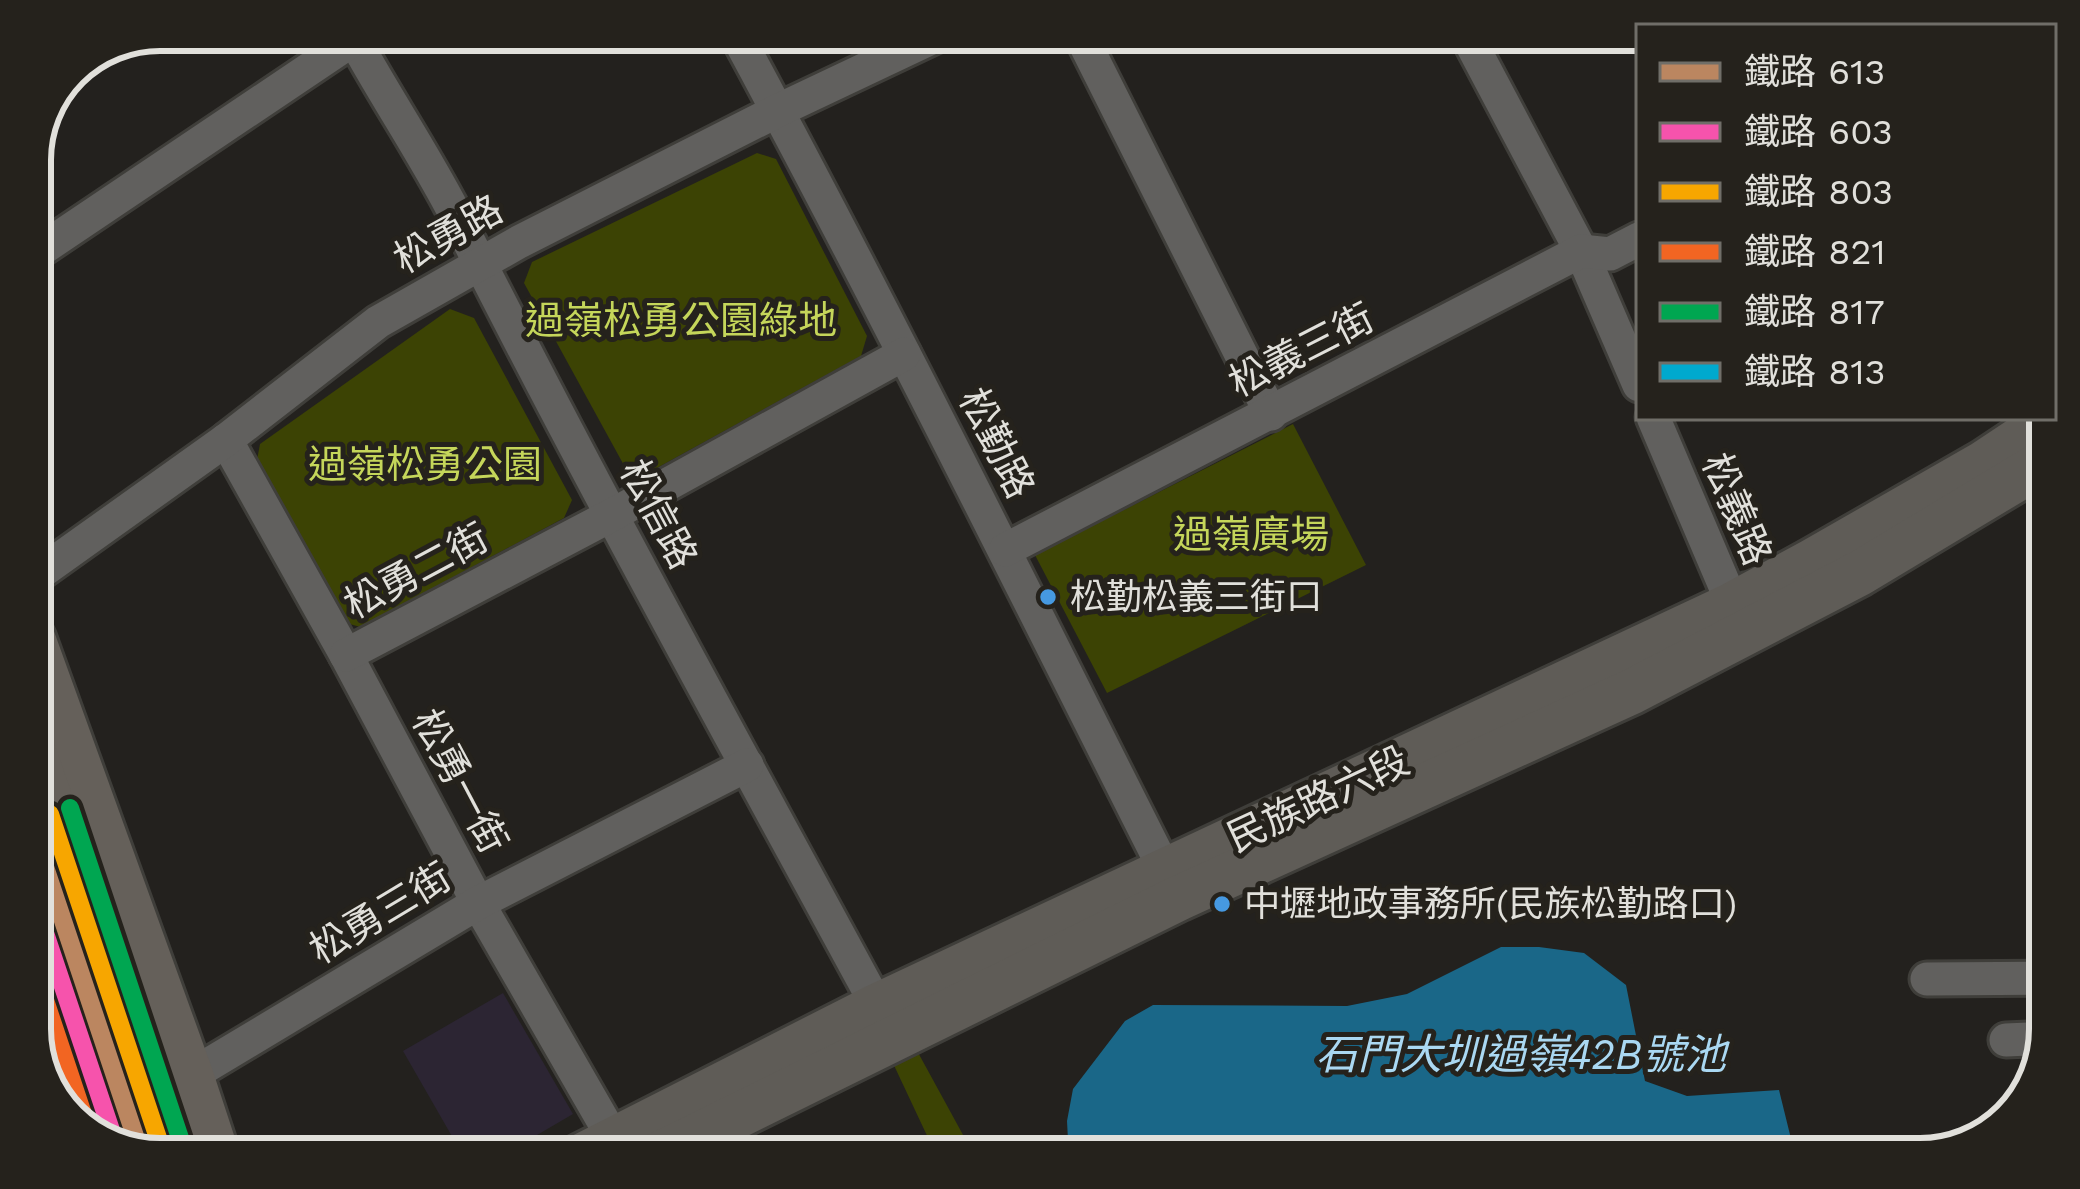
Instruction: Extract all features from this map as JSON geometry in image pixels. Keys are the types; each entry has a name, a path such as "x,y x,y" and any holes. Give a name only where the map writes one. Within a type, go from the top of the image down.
{"main road":[{"name":"民族路六段","path":"1738,619 1811,562 2029,433"},
{"name":"民族路六段","path":"649,1138 1738,619 1860,574 2029,471"},
{"path":"51,698 208,1138"},
{"path":"51,812 164,1138"},
{"path":"52,1043 66,1084"}],"street":[{"path":"51,242 327,51"},
{"name":"松信路","path":"361,51 452,210 886,1022"},
{"name":"松勤路","path":"746,51 1172,885"},
{"name":"松勇路","path":"51,565 226,440 377,322 478,263 904,51"},
{"path":"1089,51 1271,414"},
{"path":"1475,51 1581,251 1636,378"},
{"name":"松義三街","path":"1004,550 1581,251 1610,254 1636,241"},
{"name":"松勇二街","path":"346,655 904,354"},
{"name":"松義路","path":"1654,420 1738,619"},
{"name":"松勇一街","path":"226,440 607,1138"},
{"name":"松勇三街","path":"188,1077 478,903 748,765"},
{"path":"1927,979 2029,978"},
{"path":"2006,1040 2028,1039"}],"shaded area":[{"path":"503,993 573,1114 532,1138 453,1138 403,1051"}],"green space":[{"name":"過嶺松勇公園綠地","path":"757,153 776,159 867,336 861,356 646,474 626,469 524,283 532,262"},
{"name":"過嶺松勇公園","path":"450,309 474,318 572,500 564,518 360,627 343,622 256,465 260,444"},
{"name":"過嶺廣場","path":"1293,424 1366,565 1107,693 1035,555"},
{"path":"915,1047 965,1138 928,1138 891,1059"}],"water":[{"name":"石門大圳過嶺42B號池","path":"1501,947 1584,953 1626,985 1645,1081 1687,1096 1779,1090 1791,1138 1068,1138 1073,1089 1125,1021 1153,1005 1347,1006 1407,994"}],"rail line":[{"name":"817","path":"70,808 180,1138"},
{"name":"803","path":"51,817 158,1138"},
{"name":"613","path":"51,885 134,1135"},
{"name":"603","path":"51,951 109,1125"},
{"name":"821","path":"51,1018 79,1101"}],"place":[{"name":"松勤松義三街口","path":"1048,597"},
{"name":"中壢地政事務所(民族松勤路口)","path":"1222,904"}]}
